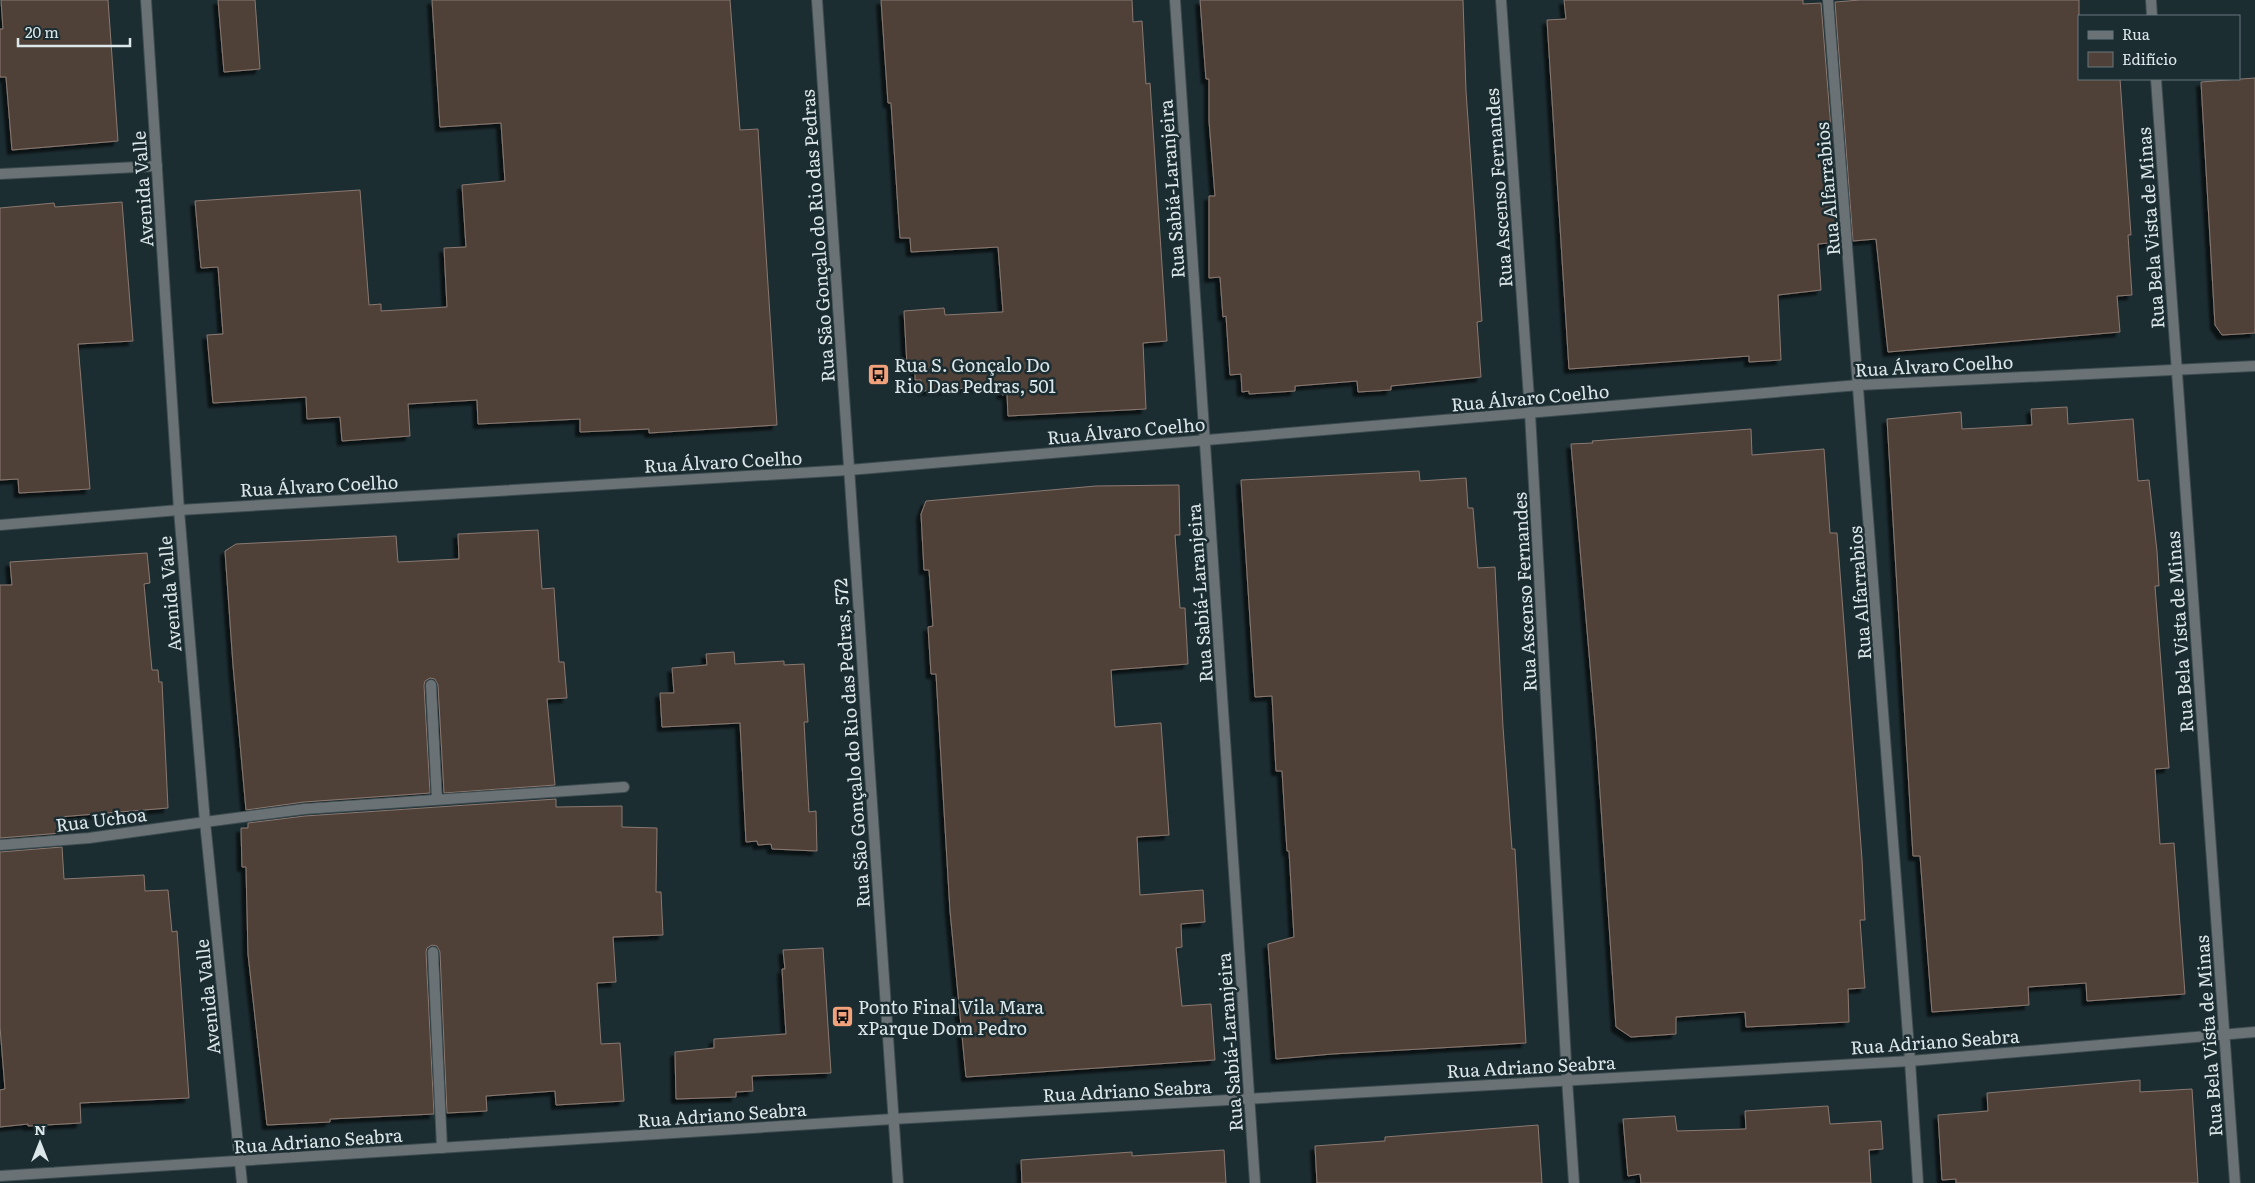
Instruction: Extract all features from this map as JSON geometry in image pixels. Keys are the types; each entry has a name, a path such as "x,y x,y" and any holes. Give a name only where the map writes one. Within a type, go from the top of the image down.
{"street":[{"name":"Avenida Valle","path":"146,0 178,510 205,822 242,1183"},
{"name":"Rua São Gonçalo do Rio das Pedras","path":"817,0 849,470"},
{"name":"Rua Sabiá-Laranjeira","path":"1175,0 1255,1183"},
{"name":"Rua Ascenso Fernandes","path":"1501,0 1530,413 1574,1183"},
{"name":"Rua Alfarrabios","path":"1828,0 1859,385 1918,1183"},
{"path":"2151,0 2152,15"},
{"name":"Rua Bela Vista de Minas","path":"2156,80 2235,1183"},
{"path":"0,174 157,166"},
{"name":"Rua Álvaro Coelho","path":"0,525 178,510 849,470 1859,385 2255,366"},
{"name":"Rua São Gonçalo do Rio das Pedras, 572","path":"849,470 893,1119"},
{"path":"431,685 437,799"},
{"name":"Rua Uchoa","path":"0,845 89,838 304,809 624,788"},
{"path":"433,952 442,1148"},
{"name":"Rua Adriano Seabra","path":"0,1176 893,1119 1249,1100 1567,1079 1910,1061 2255,1032"},
{"path":"893,1119 898,1183"}],"building":[{"path":"1,0 108,0 118,141 12,150 6,77 0,77 0,29 3,29"},
{"path":"218,0 255,0 260,69 224,72"},
{"path":"432,0 730,0 740,130 758,129 777,425 649,433 649,429 580,432 580,419 478,424 477,400 408,404 410,436 342,441 340,417 307,419 306,397 213,403 207,335 223,334 218,267 201,268 195,201 360,190 369,305 381,304 381,311 447,307 444,248 466,247 462,185 505,181 501,123 440,127"},
{"path":"881,0 1132,0 1133,22 1142,21 1146,84 1150,83 1167,341 1143,343 1146,409 1008,416 1007,394 1002,395 1001,386 922,391 921,380 915,380 915,365 907,366 904,311 944,308 945,315 1003,312 998,247 911,252 910,238 900,238 891,103 888,103"},
{"path":"1200,0 1463,0 1466,91 1482,321 1477,322 1481,377 1391,386 1391,390 1358,392 1357,381 1295,386 1295,391 1249,394 1249,391 1242,392 1241,374 1230,375 1226,316 1223,317 1220,277 1209,278 1209,196 1215,196 1209,121 1209,79 1206,79"},
{"path":"1564,0 1803,0 1803,4 1821,3 1840,242 1818,244 1821,290 1778,295 1781,360 1749,362 1749,356 1569,369 1547,20 1566,19"},
{"path":"1860,0 2079,0 2078,80 2120,80 2131,235 2128,235 2132,295 2117,296 2120,332 1888,352 1876,239 1853,241 1835,2"},
{"path":"2255,78 2255,333 2222,335 2215,325 2201,82"},
{"path":"122,202 133,341 78,344 90,489 19,493 18,479 0,480 0,208 54,203 55,207"},
{"path":"2067,407 2068,424 2133,419 2138,481 2149,480 2157,551 2159,586 2155,586 2169,768 2155,769 2160,844 2174,843 2185,994 2087,1001 2086,983 2028,987 2029,1005 1932,1012 1920,856 1913,856 1887,419 1961,412 1962,429 2032,425 2031,409"},
{"path":"1751,429 1752,455 1824,449 1830,533 1837,533 1862,859 1865,920 1860,920 1865,988 1848,989 1849,1022 1746,1027 1745,1012 1676,1017 1676,1034 1631,1037 1616,1027 1596,734 1571,444"},
{"path":"1419,471 1420,481 1466,478 1468,508 1473,508 1478,568 1495,567 1503,727 1512,849 1515,849 1526,1043 1276,1059 1268,944 1294,937 1289,851 1287,851 1282,771 1276,771 1272,696 1255,697 1241,480"},
{"path":"1179,485 1180,535 1175,535 1180,608 1185,608 1188,664 1111,670 1115,727 1161,723 1169,835 1137,837 1140,895 1203,890 1205,922 1181,924 1182,947 1176,948 1182,1006 1211,1004 1215,1060 966,1077 950,911 936,674 931,674 928,627 933,626 929,570 924,570 921,514 926,501 1096,486"},
{"path":"538,530 542,589 554,588 559,662 564,662 567,698 547,699 555,785 444,793 438,685 435,679 430,678 425,681 424,685 430,793 304,802 246,810 225,551 236,544 396,536 398,562 459,559 458,534"},
{"path":"147,553 150,583 144,584 152,670 158,670 159,682 162,682 168,808 59,817 61,833 0,838 0,585 12,585 10,562"},
{"path":"734,652 735,664 784,661 784,665 804,664 808,722 804,722 809,812 816,811 817,851 772,849 771,844 758,845 757,841 746,842 740,723 662,727 660,693 674,693 672,668 707,665 706,654"},
{"path":"556,799 556,807 622,806 622,827 657,828 656,892 661,892 663,935 613,937 616,982 597,983 601,1044 620,1043 624,1101 556,1105 555,1091 486,1096 487,1111 447,1113 440,952 437,946 432,945 427,948 426,952 434,1114 330,1119 330,1122 267,1125 248,954 246,867 242,867 241,828 248,828 248,823 305,816"},
{"path":"62,847 64,879 144,875 145,891 168,890 172,932 177,931 189,1098 80,1103 81,1123 28,1126 28,1124 0,1127 0,1090 5,1089 0,1027 0,852"},
{"path":"823,948 831,1073 752,1076 753,1091 736,1092 736,1097 676,1099 675,1052 714,1048 714,1039 786,1034 782,969 785,969 783,950"},
{"path":"2140,1080 2140,1092 2192,1089 2198,1183 1956,1183 1956,1179 1942,1180 1938,1115 1988,1111 1987,1093"},
{"path":"1828,1106 1830,1124 1881,1121 1883,1149 1869,1150 1871,1183 1641,1183 1640,1174 1628,1176 1623,1119 1675,1116 1677,1131 1746,1129 1745,1111"},
{"path":"1538,1125 1542,1183 1317,1183 1315,1146 1385,1141 1385,1137"},
{"path":"1224,1150 1226,1183 1022,1183 1021,1160 1132,1152 1132,1156"}],"place":[{"name":"Rua S. Gonçalo Do Rio Das Pedras, 501","path":"878,374"},
{"name":"Ponto Final Vila Mara xParque Dom Pedro","path":"842,1016"}]}
